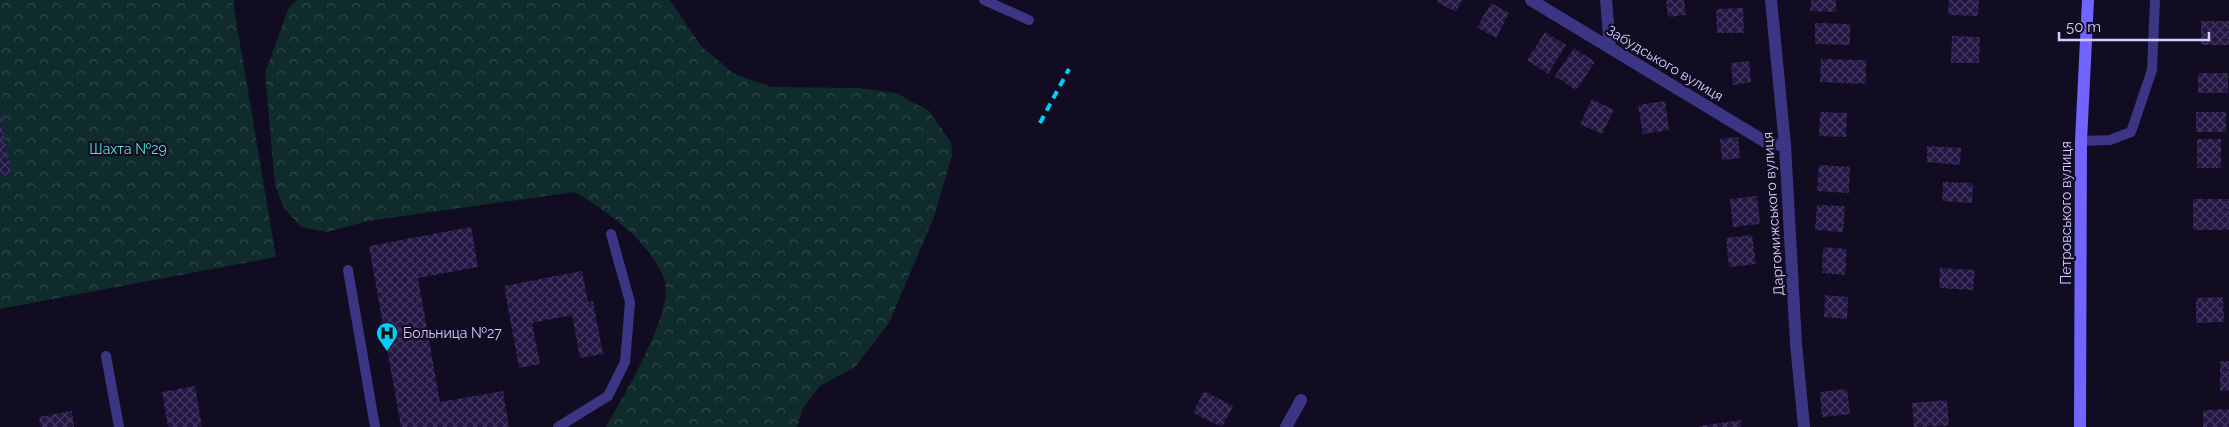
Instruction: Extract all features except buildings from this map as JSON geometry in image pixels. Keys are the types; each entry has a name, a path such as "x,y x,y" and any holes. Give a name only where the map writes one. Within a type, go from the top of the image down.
{"main road":[{"name":"Петровського вулиця","path":"2080,427 2081,141 2088,0"}],"street":[{"name":"Забудського вулиця","path":"1532,0 1769,144 1785,145"},
{"path":"1606,0 1610,47"},
{"name":"Даргомижського вулиця","path":"1771,0 1785,145 1796,344 1804,427"},
{"path":"1286,427 1301,400"}],"lane":[{"path":"984,0 1029,20"},
{"path":"2081,141 2110,140 2131,132 2152,70 2155,0"},
{"path":"558,427 608,396 625,362 630,302 611,234"},
{"path":"348,270 375,427"},
{"path":"106,356 119,427"}],"green space":[{"name":"Шахта №29","path":"0,0 235,0 233,2 276,257 0,309"},
{"path":"297,0 670,0 701,46 733,73 771,87 859,88 896,93 929,111 951,142 952,155 934,217 889,323 855,367 820,386 803,408 797,427 606,427 646,354 662,312 666,293 664,279 648,252 627,229 575,192 368,221 327,232 301,227 284,208 275,185 265,73 289,7"}],"railway":[{"path":"1040,123 1069,69"}],"place":[{"name":"Больница №27","path":"387,352"}]}
